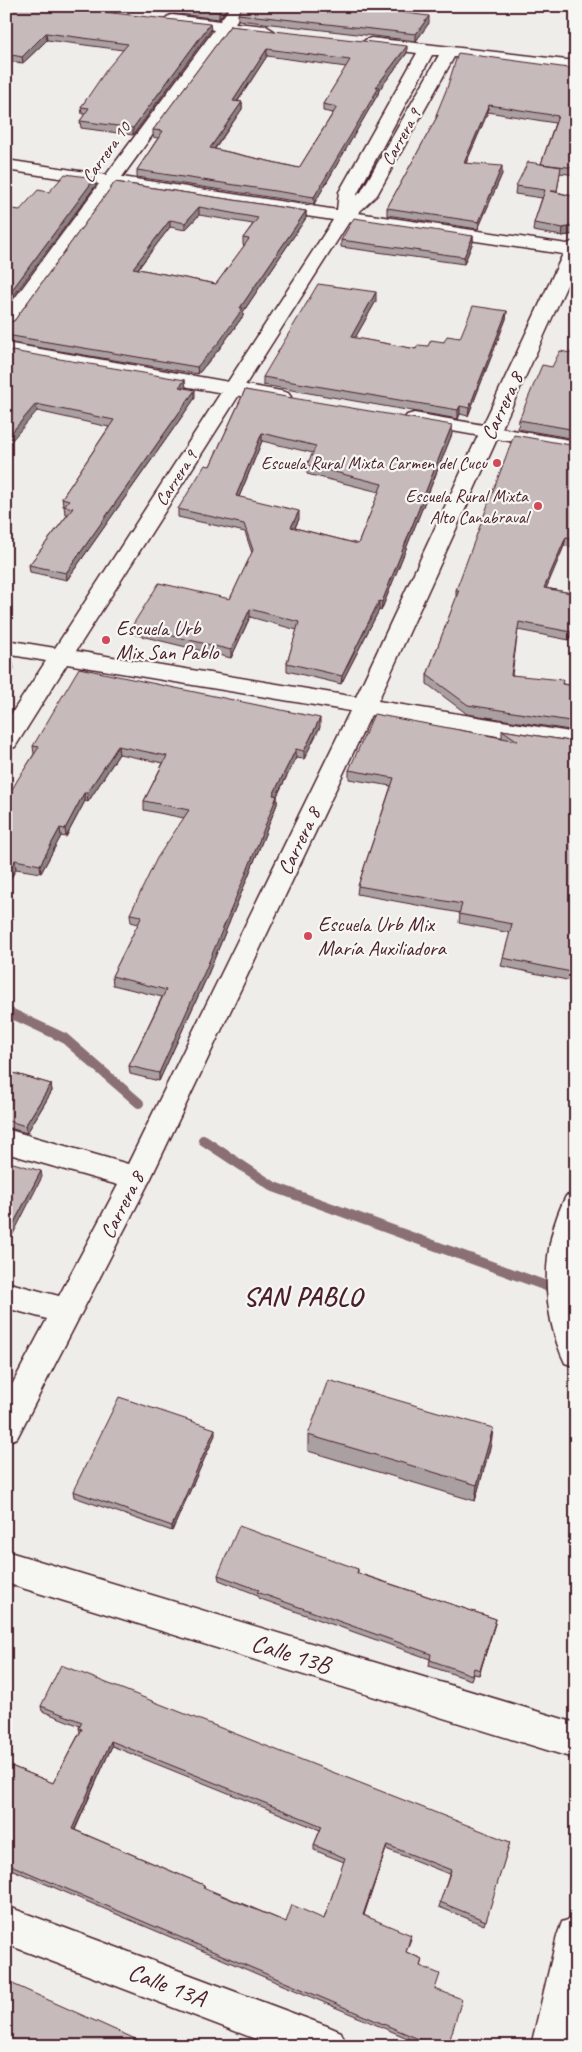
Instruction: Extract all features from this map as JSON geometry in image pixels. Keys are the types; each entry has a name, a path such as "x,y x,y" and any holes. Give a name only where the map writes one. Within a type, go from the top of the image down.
{"street":[{"path":"53,6 119,14"},
{"name":"Carrera 10","path":"6,323 239,6"},
{"path":"157,18 282,32"},
{"path":"359,41 576,66"},
{"name":"Carrera 9","path":"345,214 348,192 427,49"},
{"name":"Carrera 9","path":"6,741 345,214 368,195 449,52"},
{"path":"6,165 575,249"},
{"name":"Carrera 8","path":"6,1428 136,1178 364,706 575,249"},
{"path":"6,350 302,400"},
{"path":"391,416 576,447"},
{"path":"6,647 576,741"},
{"path":"6,1141 136,1178"},
{"path":"576,1205 563,1250 563,1301 576,1353"},
{"path":"6,1295 66,1311"},
{"name":"Calle 13B","path":"6,1567 576,1742"},
{"name":"Calle 13A","path":"6,1925 327,2046"},
{"path":"550,2046 576,1936"}],"building":[{"path":"6,6 52,6 210,24 133,128 80,121 89,108 81,107 107,69 128,44 46,33 22,57 12,55 6,61"},
{"path":"168,6 223,6 219,12"},
{"path":"243,6 327,6 388,14 390,11 429,16 416,34 238,14"},
{"path":"230,26 407,46 376,87 379,87 314,197 137,170 163,131 153,130","holes":["267,49 350,60 323,104 337,107 299,168 210,148 242,102 233,101"]},
{"path":"458,53 576,69 576,168 541,164 558,116 489,105 464,163 502,166 479,222 387,208 438,115 436,115"},
{"path":"528,162 561,167 557,191 551,191 576,197 576,225 563,228 534,223 545,190 516,186"},
{"path":"65,174 95,178 6,298 6,208 20,210 38,190 49,192"},
{"path":"115,182 306,211 240,308 243,308 220,341 197,367 6,335 6,323 14,321","holes":["199,207 258,218 243,238 249,239 216,284 133,268 170,220 185,223"]},
{"path":"354,218 473,236 464,257 341,240"},
{"path":"318,284 376,292 351,337 416,349 418,345 428,346 431,340 444,342 447,336 460,338 473,306 507,311 469,408 460,406 458,410 263,377"},
{"path":"6,350 185,380 179,387 195,390 66,573 29,565 73,508 64,506 69,500 62,498 114,420 36,404 6,439"},
{"path":"560,351 576,354 576,430 519,420 542,365 552,367"},
{"path":"245,390 452,425 382,602 379,601 342,676 287,663 299,622 250,609 231,650 132,626 159,583 230,599 253,550 244,524 178,509 205,465 210,466","holes":["262,433 316,446 307,465 382,484 358,544 291,527 299,511 236,496"]},
{"path":"514,435 576,446 576,539 566,537 544,588 576,594 576,616 571,632 519,622 511,675 563,680 562,684 576,686 576,722 468,705 427,675 459,590 456,590"},
{"path":"6,661 13,662 6,671"},
{"path":"79,668 320,718 304,751 296,749 273,795 277,796 247,871 159,1073 129,1066 166,990 112,976 142,916 130,914 157,858 189,810 144,801 167,756 118,746 87,793 84,793 65,829 60,828 40,865 15,860 6,876 6,800 39,747 33,746"},
{"path":"374,714 518,741 502,730 576,742 576,973 503,958 512,924 459,914 462,904 358,886 394,778 349,770"},
{"path":"6,1071 51,1084 25,1126 6,1120"},
{"path":"6,1148 11,1150 6,1158"},
{"path":"6,1161 41,1171 6,1238"},
{"path":"328,1380 493,1428 477,1485 308,1435"},
{"path":"119,1397 215,1429 172,1526 73,1491"},
{"path":"239,1526 358,1569 357,1573 496,1619 480,1670 474,1668 472,1675 430,1660 431,1654 257,1592 259,1590 218,1575"},
{"path":"61,1665 510,1842 486,1921 440,1902 451,1870 387,1845 363,1915 411,1935 406,1952 422,1959 420,1966 440,1974 435,1989 462,1999 448,2046 435,2046 6,1863 6,1764 53,1783 82,1729 79,1728 82,1722 41,1706","holes":["111,1741 322,1826 314,1845 345,1858 324,1919 292,1905 286,1922 203,1888 204,1885 72,1829"]},
{"path":"6,1981 151,2046 6,2046"}],"waterway":[{"path":"6,1011 64,1038 139,1103"},
{"path":"203,1140 274,1187 560,1291"}],"place":[{"name":"Escuela Rural Mixta Carmen del Cucu","path":"497,463"},
{"name":"Escuela Rural Mixta Alto Canabraval","path":"538,506"},
{"name":"Escuela Urb Mix San Pablo","path":"106,640"},
{"name":"Escuela Urb Mix María Auxiliadora","path":"308,936"}],"district":[{"name":"SAN PABLO","path":"303,1296"}]}
